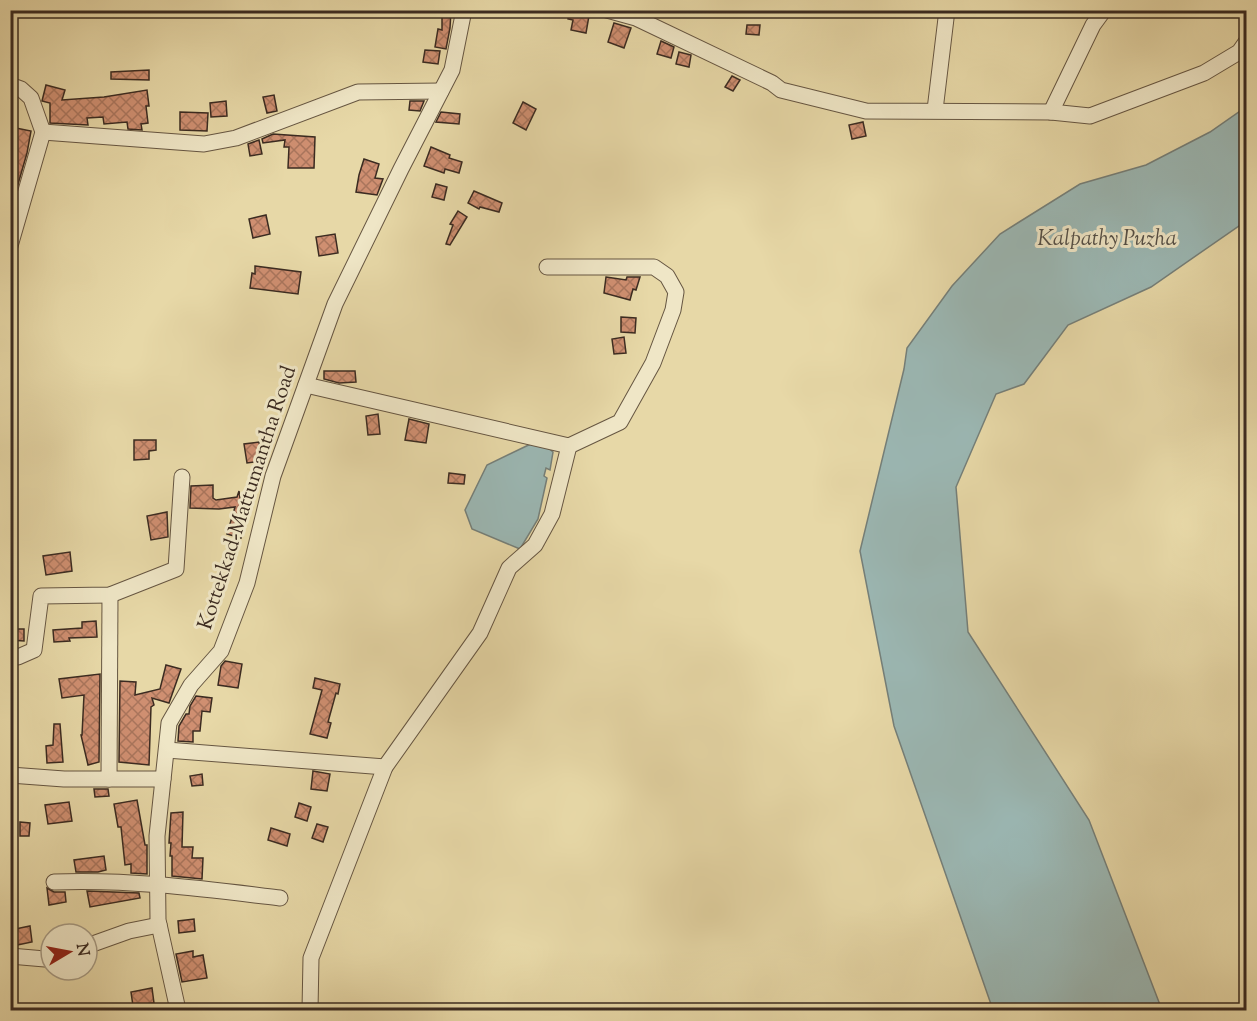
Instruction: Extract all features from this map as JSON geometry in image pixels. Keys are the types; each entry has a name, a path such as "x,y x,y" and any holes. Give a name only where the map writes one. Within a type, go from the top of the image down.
{"street":[{"name":"Kottekkad-Mattumantha Road","path":"178,1011 159,925 157,836 169,723 191,685 221,651 225,642 247,583 273,476 335,304 452,70 464,10"},
{"path":"607,10 636,18 772,83 781,90 866,111 1051,112 1090,116 1204,73 1239,52 1246,42"},
{"path":"935,110 947,10"},
{"path":"1051,112 1094,25 1104,10"},
{"path":"10,85 21,89 31,98 43,132 10,246"},
{"path":"43,132 204,144 236,138 358,92 441,91"},
{"path":"306,385 569,446 620,422 653,363 673,310 676,292 667,276 654,267 547,267"},
{"path":"310,1011 311,958 385,767 480,633 509,568 535,545 552,514 569,446"},
{"path":"10,657 18,657 34,650 41,596 110,595 176,569 182,477"},
{"path":"109,779 110,595"},
{"path":"167,750 385,767"},
{"path":"10,775 63,779 164,779"},
{"path":"54,882 94,880 158,884 280,898"},
{"path":"99,944 129,931 159,925"},
{"path":"10,956 39,958"}],"water":[{"name":"Kalpathy Puzha","path":"1246,107 1246,221 1151,287 1068,325 1024,384 996,394 956,487 968,632 1089,820 1162,1010 993,1010 894,726 860,551 904,369 907,348 952,286 1000,234 1080,184 1146,165 1210,132"},
{"path":"539,440 553,452 550,470 546,468 544,476 547,478 538,519 520,549 472,529 465,510 487,465"}],"building":[{"path":"442,10 451,10 446,49 435,47 438,29 442,30"},
{"path":"569,10 590,10 586,33 571,30 573,20 568,19"},
{"path":"614,23 631,28 624,48 608,42"},
{"path":"747,25 760,25 759,35 746,34"},
{"path":"661,41 674,47 671,58 657,54"},
{"path":"425,50 440,51 438,64 423,62"},
{"path":"679,52 691,55 689,67 676,64"},
{"path":"149,70 149,80 111,79 111,72"},
{"path":"732,76 740,80 733,91 725,87"},
{"path":"46,85 65,90 62,100 104,97 147,90 148,123 141,124 142,130 128,129 127,122 104,124 103,117 87,118 88,125 50,123 50,103 42,101"},
{"path":"274,95 277,111 267,113 263,97"},
{"path":"226,101 227,116 211,117 210,103"},
{"path":"410,101 424,101 420,111 409,110"},
{"path":"523,102 536,109 526,130 513,123"},
{"path":"180,112 208,113 207,131 180,130"},
{"path":"441,112 460,114 459,124 436,122"},
{"path":"863,122 866,136 852,139 849,125"},
{"path":"16,128 31,131 16,191 10,192 10,152"},
{"path":"273,134 315,137 314,168 288,168 289,147 284,147 285,140 263,143 262,139"},
{"path":"259,140 262,154 250,156 248,144"},
{"path":"431,147 450,155 449,158 462,162 459,173 445,169 444,173 424,166"},
{"path":"364,159 379,164 375,178 383,179 377,195 356,192"},
{"path":"436,184 447,187 444,200 432,197"},
{"path":"474,191 502,203 499,212 480,207 479,209 468,203"},
{"path":"458,211 467,217 450,245 446,244 453,225 450,224"},
{"path":"266,215 270,234 253,238 249,219"},
{"path":"335,234 338,253 319,256 316,237"},
{"path":"255,266 301,272 298,294 250,288"},
{"path":"606,277 626,280 627,277 640,277 630,300 604,293"},
{"path":"621,317 636,318 635,333 621,332"},
{"path":"624,337 626,353 614,354 612,339"},
{"path":"324,371 355,371 356,382 339,383 324,379"},
{"path":"378,414 380,434 368,435 366,416"},
{"path":"409,419 429,424 426,443 405,440"},
{"path":"134,440 156,440 156,450 149,451 149,459 134,460"},
{"path":"259,442 262,461 247,463 244,444"},
{"path":"449,473 465,475 464,484 448,483"},
{"path":"213,485 213,498 216,500 237,497 239,491 243,519 246,520 241,538 227,534 235,507 190,508 191,486"},
{"path":"167,512 168,537 151,540 147,516"},
{"path":"70,552 72,571 46,575 43,556"},
{"path":"96,621 97,637 69,638 70,641 54,642 53,630 82,628 82,622"},
{"path":"10,629 24,629 24,641 10,640"},
{"path":"225,661 242,664 238,688 218,685 221,666"},
{"path":"166,665 181,669 169,703 152,698 154,705 151,707 149,765 119,762 120,681 136,682 135,695 160,689"},
{"path":"100,674 99,762 88,765 81,735 84,695 62,698 59,679"},
{"path":"315,678 340,684 328,722 331,723 327,738 310,734 322,690 313,688"},
{"path":"196,696 212,698 210,712 202,711 200,731 193,731 193,742 178,741 179,726 186,714 189,714 190,706"},
{"path":"54,724 60,724 63,762 47,763 46,746 53,745"},
{"path":"313,771 330,774 327,791 311,789"},
{"path":"202,774 203,785 192,786 190,776"},
{"path":"94,789 108,789 109,796 95,797"},
{"path":"137,800 145,845 147,845 147,874 131,873 131,864 125,865 121,827 118,827 114,804"},
{"path":"69,802 72,821 48,824 45,805"},
{"path":"299,803 311,807 307,821 295,817"},
{"path":"183,812 182,847 193,847 192,858 203,858 202,879 172,876 171,843 169,843 171,813"},
{"path":"20,822 30,823 29,836 20,836"},
{"path":"317,824 328,827 323,842 312,838"},
{"path":"271,828 290,834 287,846 268,840"},
{"path":"104,856 106,870 76,872 74,860"},
{"path":"47,888 54,892 65,892 66,902 49,905"},
{"path":"87,891 139,893 140,898 90,907"},
{"path":"194,919 195,931 179,933 178,921"},
{"path":"30,926 32,942 17,945 15,929"},
{"path":"193,951 193,957 203,955 207,978 182,982 176,954"},
{"path":"152,988 154,1003 133,1006 131,992"}]}
